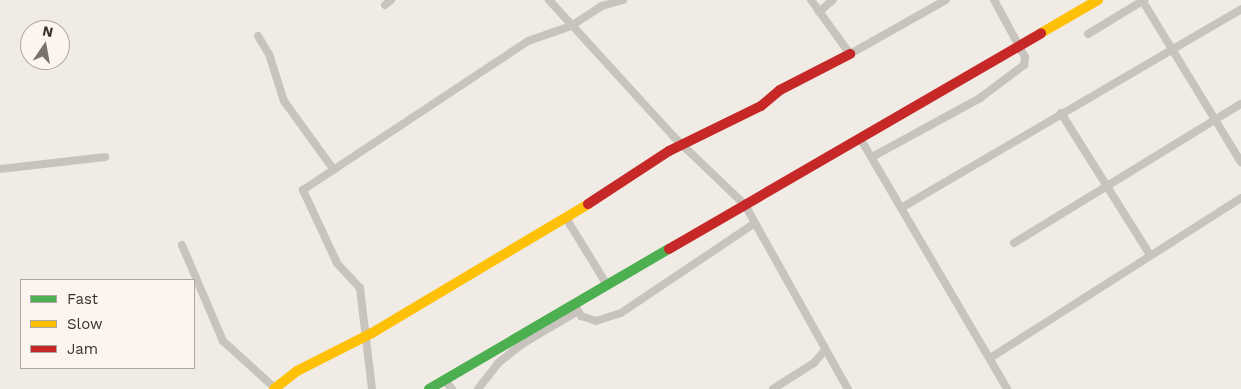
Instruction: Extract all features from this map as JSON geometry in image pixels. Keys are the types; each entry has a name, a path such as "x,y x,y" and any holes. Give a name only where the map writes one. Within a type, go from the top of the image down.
{"main road":[{"path":"429,389 576,308 607,285 1098,0"},
{"path":"275,389 297,371 365,336 566,218 669,151 684,146 850,54"}],"street":[{"path":"549,0 684,146 745,205 848,389"},
{"path":"372,389 360,288 337,263 303,190 528,41 571,26 602,6 623,0"},
{"path":"811,0 850,54 946,0"},
{"path":"818,12 833,0"},
{"path":"872,157 980,98 1017,72 1026,57 1018,46 994,0"},
{"path":"1088,34 1143,0 1170,52 1241,162"},
{"path":"901,208 1241,9"},
{"path":"258,36 269,54 284,101 334,170"},
{"path":"1014,242 1241,104"},
{"path":"1061,113 1150,255"},
{"path":"860,138 1007,389"},
{"path":"0,169 105,156"},
{"path":"990,358 1241,198"},
{"path":"566,218 607,285"},
{"path":"478,389 498,363 522,344 576,308 596,321 621,313 754,223"},
{"path":"182,245 223,341 275,389"},
{"path":"773,389 814,363 825,350"},
{"path":"444,380 452,389"}],"traffic: fast":[{"path":"429,389 669,249"}],"traffic: slow":[{"path":"1041,33 1098,0"},
{"path":"274,389 297,371 372,333 588,204"}],"traffic: jam":[{"path":"669,249 1041,33"},
{"path":"588,204 669,151 761,106 780,90 850,54"}]}
